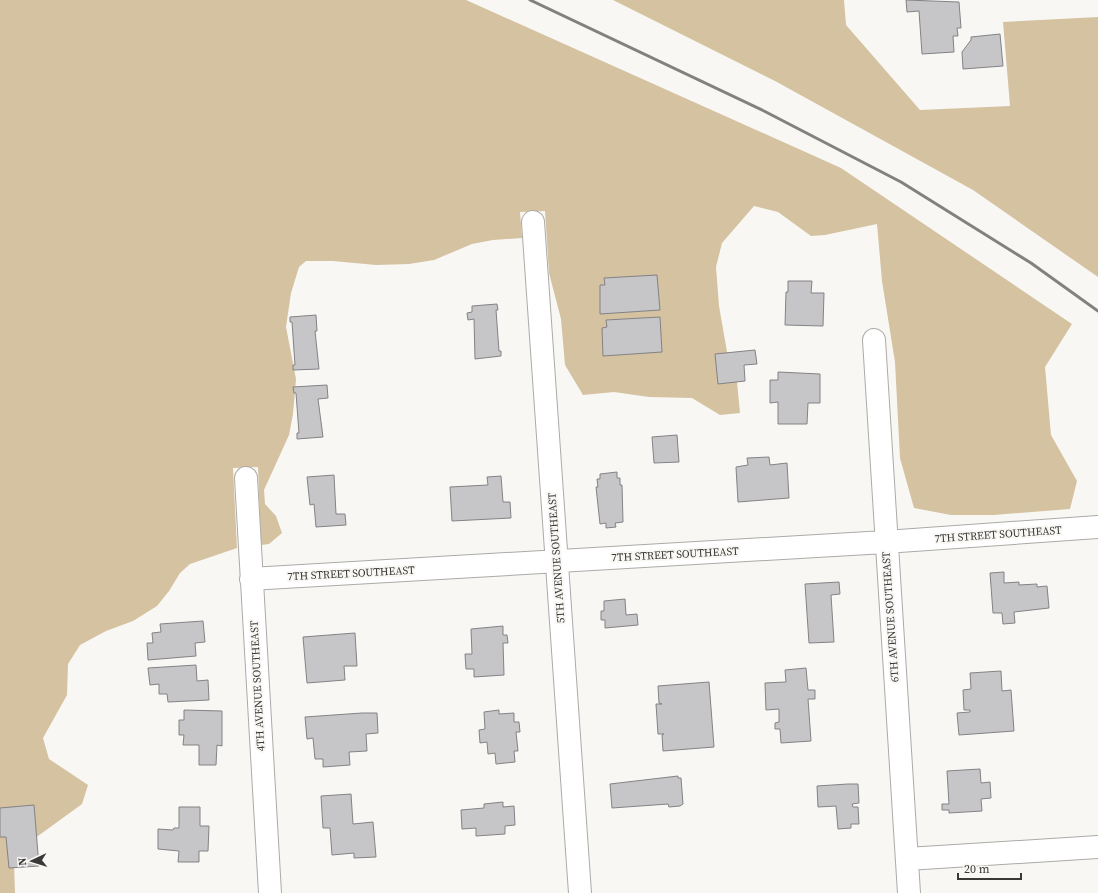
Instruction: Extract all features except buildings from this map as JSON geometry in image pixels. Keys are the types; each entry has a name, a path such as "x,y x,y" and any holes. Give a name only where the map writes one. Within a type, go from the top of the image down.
{"street":[{"name":"5TH AVENUE SOUTHEAST","path":"533,222 580,893"},
{"name":"6TH AVENUE SOUTHEAST","path":"874,340 885,542 909,893"},
{"name":"4TH AVENUE SOUTHEAST","path":"246,478 270,893"},
{"name":"7TH STREET SOUTHEAST","path":"251,579 885,542 1098,527"},
{"path":"907,859 1098,847"}],"shaded area":[{"path":"0,0 466,0 841,168 1072,324 1045,367 1051,435 1077,481 1070,509 994,515 951,515 914,508 900,458 895,362 882,281 877,224 825,235 811,236 778,212 754,206 722,243 716,267 719,306 727,352 737,382 740,413 720,415 692,398 649,397 614,392 583,395 565,365 561,319 549,273 545,211 520,212 522,238 493,240 472,244 434,260 409,264 376,265 333,261 306,261 299,267 291,293 286,327 296,379 293,414 289,435 264,490 265,504 276,516 282,533 269,544 261,545 258,467 233,468 237,548 190,564 180,573 169,591 157,606 133,621 106,631 80,645 68,664 67,695 43,738 49,759 88,785 82,804 27,844 14,863 15,893 0,893"},
{"path":"613,0 844,0 846,25 920,110 1010,106 1003,22 1098,17 1098,277 973,190 775,81"}],"railway":[{"path":"530,0 764,111 901,182 1031,263 1098,311"}]}
